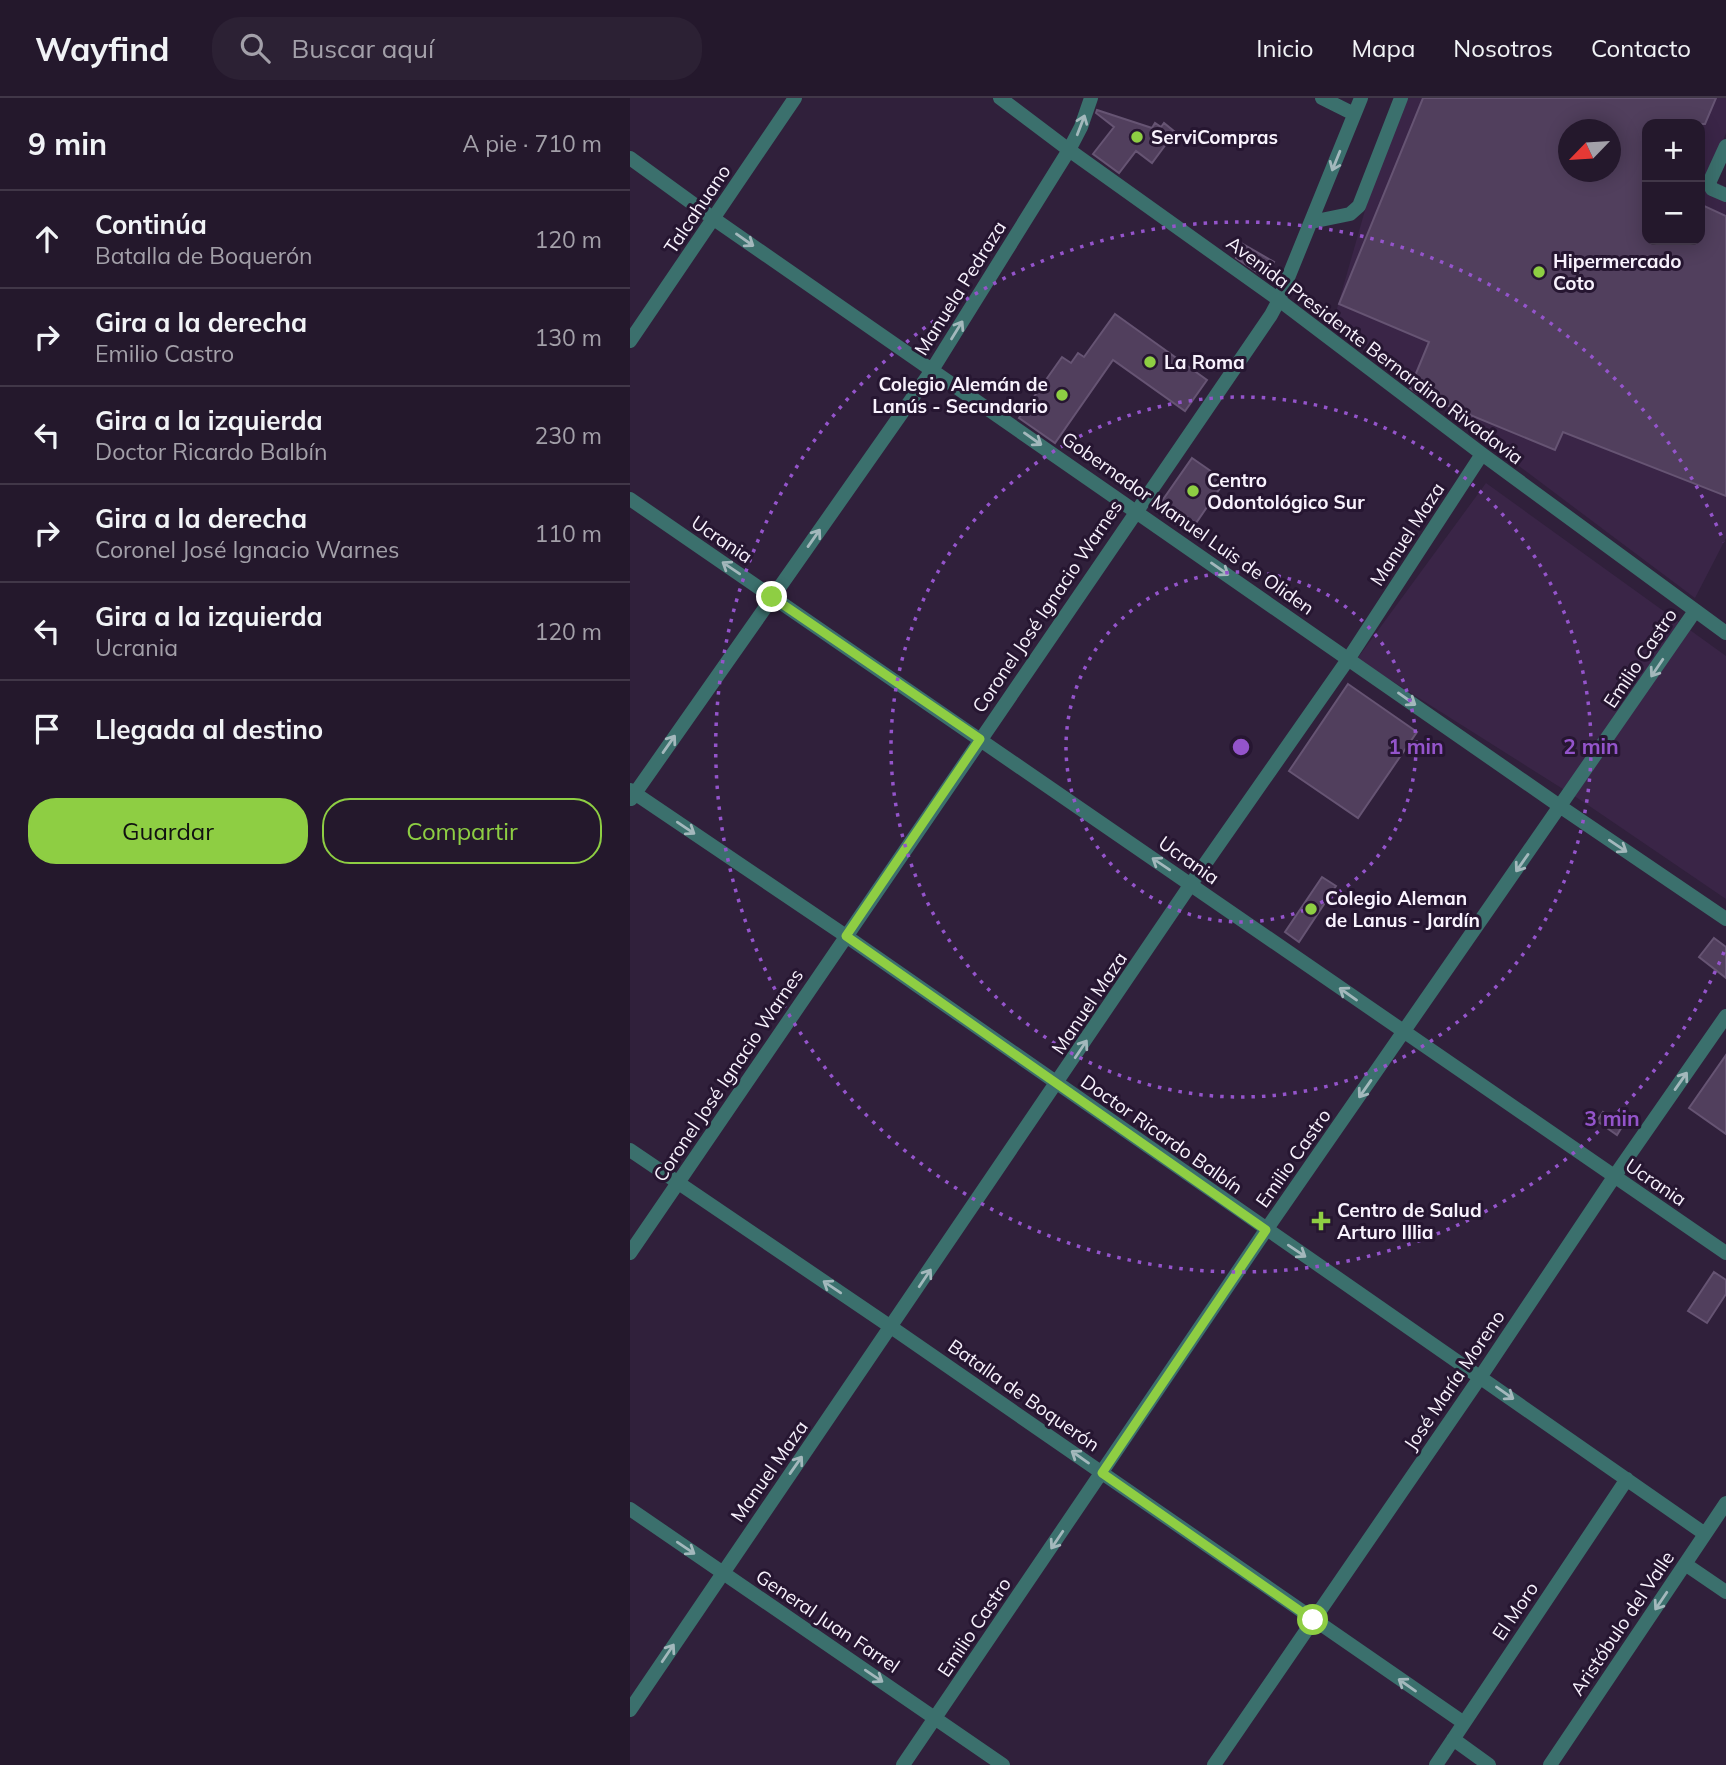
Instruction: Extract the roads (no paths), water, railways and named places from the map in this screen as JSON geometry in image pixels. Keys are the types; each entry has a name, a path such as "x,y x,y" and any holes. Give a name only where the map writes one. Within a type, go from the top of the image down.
{"street":[{"name":"Talcahuano","path":"630,341 795,98"},
{"name":"Avenida Presidente Bernardino Rivadavia","path":"1000,98 1279,300 1482,454 1726,633"},
{"name":"Manuela Pedraza","path":"632,795 932,370 1069,150 1091,98"},
{"path":"1322,98 1354,114"},
{"name":"Coronel José Ignacio Warnes","path":"630,1253 1279,300 1361,98"},
{"path":"1311,222 1350,214 1359,206 1401,98"},
{"path":"1726,146 1709,183 1712,189 1726,195"},
{"name":"Gobernador Manuel Luis de Oliden","path":"630,158 714,219 1726,919"},
{"name":"Manuel Maza","path":"630,1710 1191,884 1349,658 1482,454"},
{"name":"Ucrania","path":"630,499 1726,1253"},
{"name":"Emilio Castro","path":"903,1765 1266,1230 1695,611"},
{"name":"Doctor Ricardo Balbín","path":"632,795 846,936 1705,1534"},
{"name":"José María Moreno","path":"1214,1765 1726,1016"},
{"name":"Batalla de Boquerón","path":"630,1150 1464,1723"},
{"name":"El Moro","path":"1436,1765 1627,1479"},
{"name":"Aristóbulo del Valle","path":"1550,1765 1726,1503"},
{"name":"General Juan Farrel","path":"630,1509 1003,1765"},
{"path":"1685,1564 1726,1592"},
{"path":"1453,1739 1489,1765"}],"place":[{"name":"ServiCompras","path":"1137,137"},
{"name":"Hipermercado Coto","path":"1539,272"},
{"name":"La Roma","path":"1150,362"},
{"name":"Colegio Alemán de Lanús - Secundario","path":"1062,395"},
{"name":"Centro Odontológico Sur","path":"1193,491"},
{"name":"Colegio Aleman de Lanus - Jardín","path":"1311,909"},
{"name":"Centro de Salud Arturo Illia","path":"1321,1221"}]}
